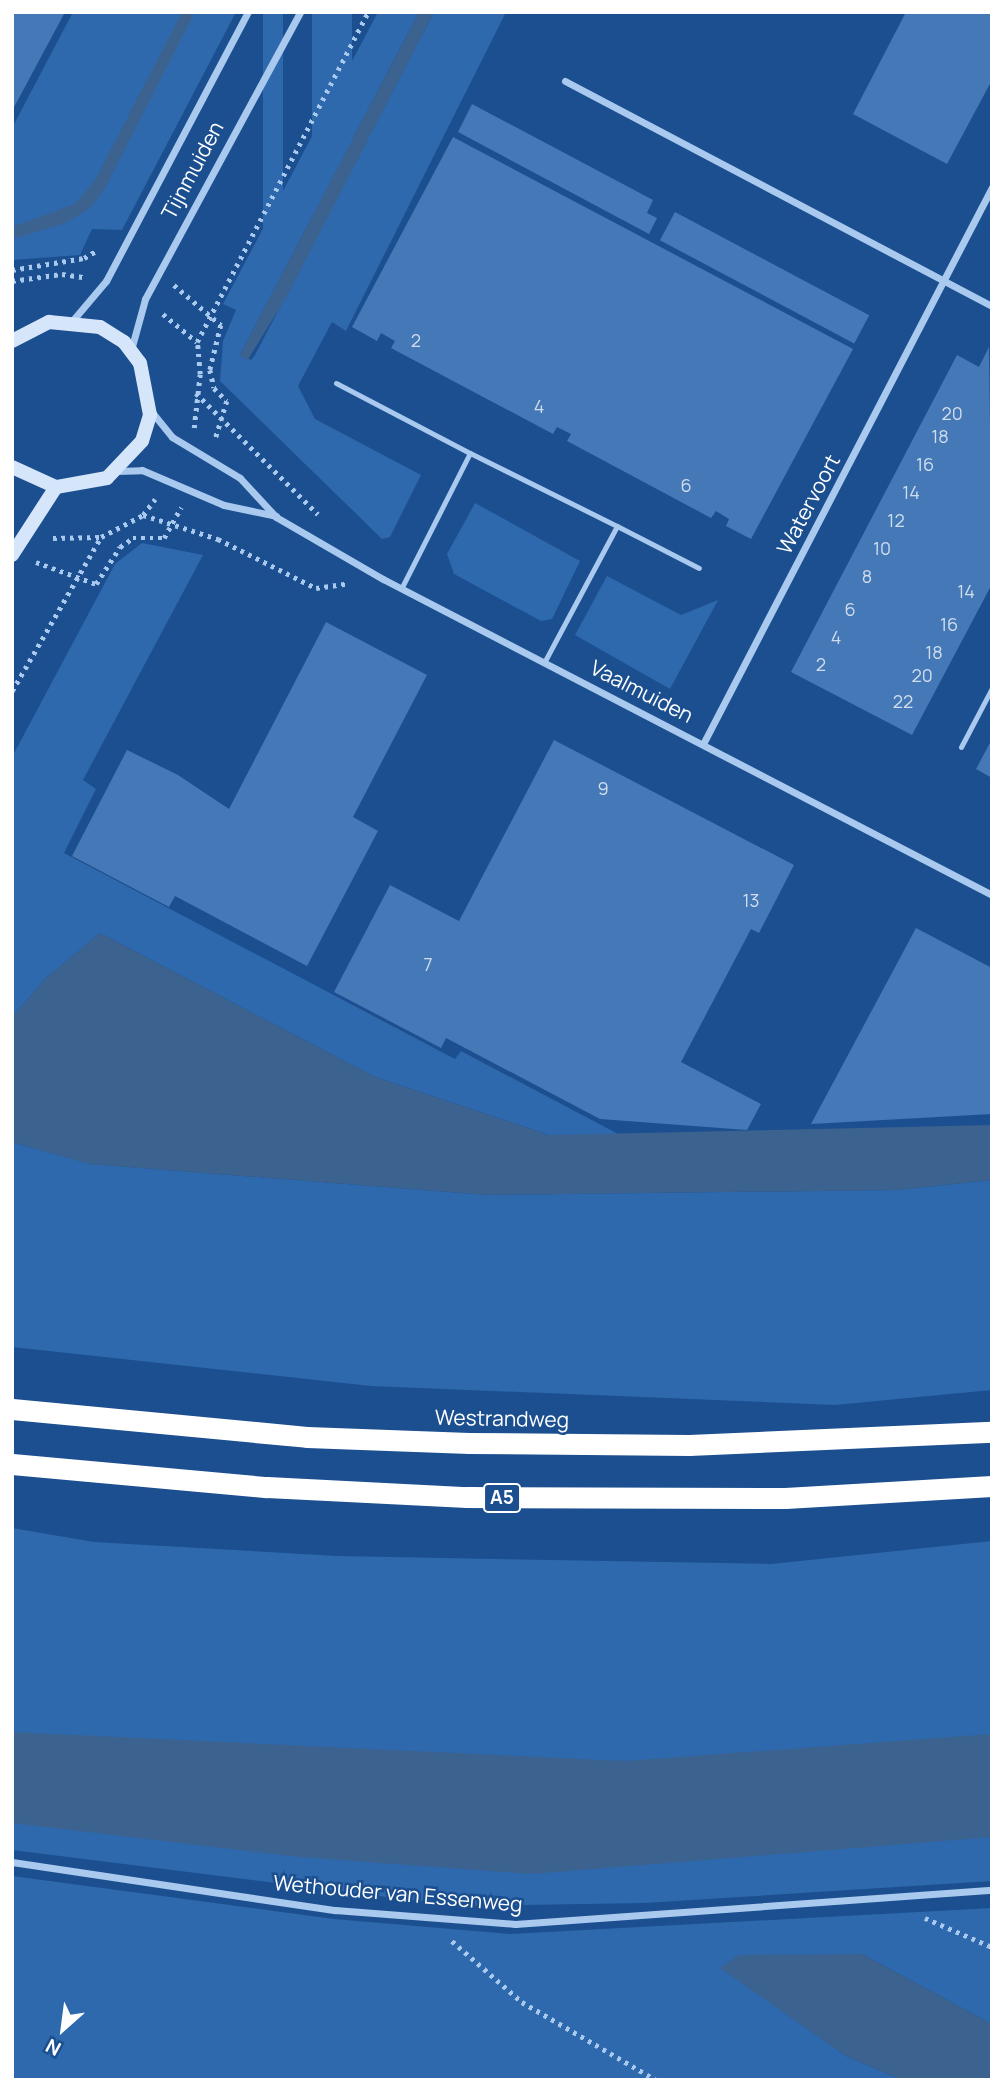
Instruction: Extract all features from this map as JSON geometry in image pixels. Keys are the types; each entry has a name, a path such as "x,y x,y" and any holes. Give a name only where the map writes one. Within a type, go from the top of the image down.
{"highway":[{"name":"Westrandweg","path":"12,1409 307,1437 469,1443 689,1445 992,1432"},
{"name":"A5","path":"12,1464 254,1486 467,1497 785,1498 992,1486"}],"main road":[{"path":"12,467 56,487 82,486 116,471 142,441 150,410 149,388 131,351 100,327 73,320 49,322 13,340"},
{"path":"12,555 56,487"}],"street":[{"name":"Tijnmuiden","path":"73,320 106,281 248,12"},
{"name":"Tijnmuiden","path":"131,351 145,299 300,12"},
{"path":"565,81 992,306"},
{"name":"Watervoort","path":"704,743 992,187"},
{"name":"Vaalmuiden","path":"150,410 188,448 240,478 276,517"},
{"name":"Vaalmuiden","path":"116,471 142,470 224,505 276,517 383,579 704,743 992,895"},
{"name":"Wethouder van Essenweg","path":"12,1862 335,1910 515,1924 992,1890"}],"lane":[{"path":"336,383 699,568"},
{"path":"402,587 470,453"},
{"path":"545,661 617,526"},
{"path":"961,747 992,688"}],"path":[{"path":"188,448 196,393 197,342 368,12"},
{"path":"196,393 326,522"},
{"path":"12,691 101,537 143,515 169,481"},
{"path":"143,515 218,540 316,588 383,579"},
{"path":"879,1898 992,1947"},
{"path":"425,1917 522,2002 656,2080"}],"shaded area":[{"path":"73,12 236,12 122,230 92,229 80,255 12,260 12,128"},
{"path":"182,12 195,12 104,190 89,209 63,224 12,239 12,227 75,204 95,180"},
{"path":"263,12 283,12 283,274 263,274"},
{"path":"312,12 352,12 352,295 312,295"},
{"path":"378,12 419,12 240,355 251,360 255,355 434,12 506,12 346,331 332,322 298,386 315,419 421,475 390,537 382,539 220,381 223,341 236,310 223,304"},
{"path":"419,12 434,12 287,296 247,361 240,355"},
{"path":"475,503 580,561 552,619 541,621 454,574 447,554"},
{"path":"142,543 203,555 83,780 96,789 64,853 455,1059 461,1051 620,1135 549,1135 375,1077 100,933 46,978 12,1017 12,757 115,564"},
{"path":"607,576 681,615 718,600 670,689 575,635"},
{"path":"100,933 375,1077 549,1135 992,1125 992,1180 896,1190 487,1195 89,1164 12,1142 12,1017 46,978"},
{"path":"12,1142 90,1164 487,1195 896,1190 992,1180 992,1390 835,1405 371,1386 12,1347"},
{"path":"12,1528 94,1542 338,1556 771,1564 992,1541 992,1881 645,1903 459,1906 12,1850"},
{"path":"12,1732 624,1761 992,1734 992,1837 531,1874 299,1857 12,1823"},
{"path":"12,1876 334,1919 510,1934 992,1908 992,2024 862,1954 721,1968 846,2056 902,2080 12,2080"},
{"path":"862,1954 992,2024 992,2080 902,2080 846,2056 720,1968 739,1955"}],"building":[{"path":"12,12 64,14 12,111"},
{"path":"906,12 992,12 992,80 947,164 853,114"},
{"path":"472,104 653,200 647,213 657,218 649,234 458,132"},
{"path":"453,137 853,349 751,539 726,526 729,519 716,511 711,518 567,441 571,434 557,427 553,434 391,348 395,341 381,333 377,341 352,327"},
{"path":"675,212 869,315 854,344 660,240"},
{"path":"989,347 992,584 912,735 791,672 957,355 979,367"},
{"path":"326,622 427,675 353,817 378,831 307,966 175,896 169,907 72,856 127,750 178,775 229,809"},
{"path":"992,739 992,778 976,769"},
{"path":"554,740 794,865 759,933 751,929 681,1062 761,1104 747,1130 600,1119 446,1038 441,1048 334,992 390,885 459,921"},
{"path":"916,928 992,968 992,1114 811,1124"}]}
